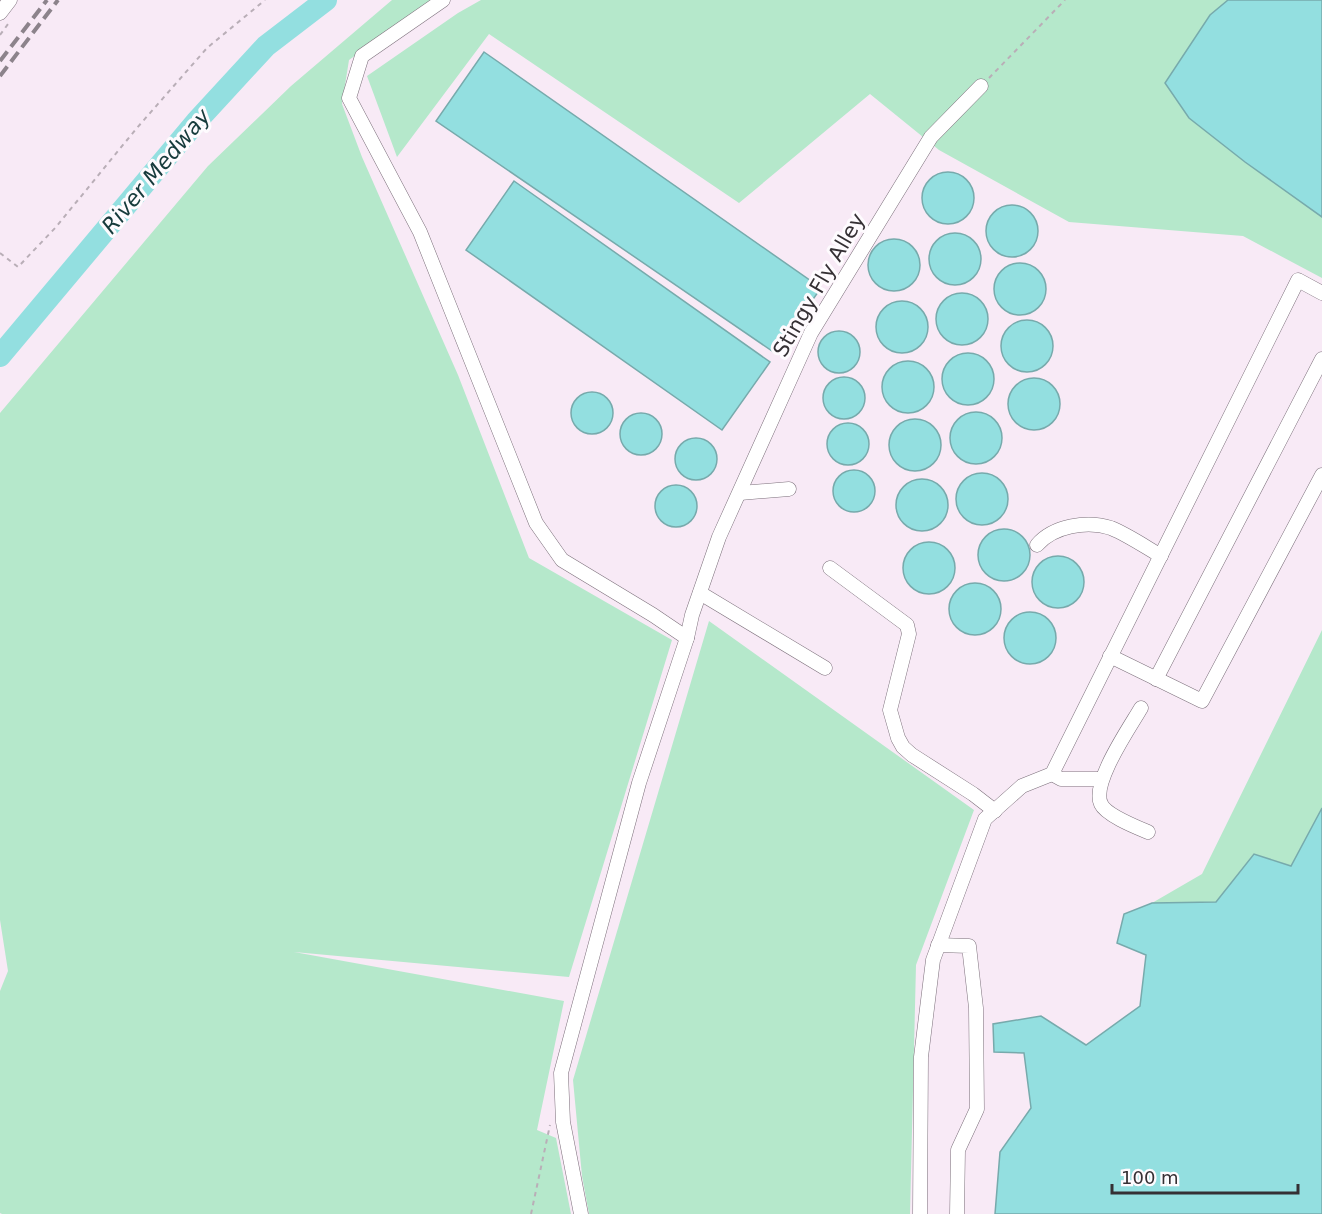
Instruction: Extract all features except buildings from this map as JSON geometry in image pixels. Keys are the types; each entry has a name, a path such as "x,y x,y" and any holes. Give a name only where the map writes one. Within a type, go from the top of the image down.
{"lane":[{"path":"0,13 10,0"},
{"path":"443,0 362,56 349,98 420,232 536,524 562,560 687,638"},
{"name":"Stingy Fly Alley","path":"581,1214 563,1122 561,1073 639,783 700,593 720,537 811,333 931,137 981,87"},
{"path":"920,1214 921,1057 933,960 985,819 1022,786 1052,774 1298,280 1322,293"},
{"path":"1156,679 1322,359"},
{"path":"1110,656 1202,701 1322,475"},
{"path":"740,493 789,489"},
{"path":"1036,545 1047,536 1064,528 1086,525 1102,526 1161,555"},
{"path":"830,568 907,625 909,634 890,710 903,747 995,811"},
{"path":"700,593 825,668"},
{"path":"1141,708 1102,779 1099,794 1101,804 1107,812 1148,832"},
{"path":"1052,774 1061,779 1102,779"},
{"path":"938,945 969,946 976,1008 977,1109 958,1150 957,1214"}],"path":[{"path":"0,253 18,267 56,227 143,120 193,63 207,48 265,0"},
{"path":"981,87 1065,0"},
{"path":"531,1214 552,1116"}],"green space":[{"path":"392,0 433,0 349,60 342,104 362,157 458,375 529,558 672,640 569,977 294,952 564,1001 537,1130 556,1138 571,1214 2,1214 0,1213 0,991 8,971 0,920 0,413 208,166 291,86"},
{"path":"481,0 1228,0 1210,15 1322,216 1322,278 1243,236 1069,222 939,150 870,94 739,203 489,34 397,157 367,76 458,13"},
{"path":"709,621 974,810 916,965 910,1214 589,1214 582,1176 573,1080"},
{"path":"1322,630 1322,808 1291,866 1254,854 1216,902 1152,903 1202,874"}],"water":[{"path":"1228,0 1322,0 1322,217 1245,162 1189,118 1165,83 1210,15"},
{"path":"484,52 821,288 775,353 436,121"},
{"path":"943,172 953,172 967,179 974,198 967,217 953,224 943,224 933,220 926,213 922,203 922,193 926,183 933,176"},
{"path":"514,181 770,362 722,430 466,250"},
{"path":"1007,205 1017,205 1031,212 1038,231 1031,250 1017,257 1007,257 997,253 990,246 986,236 986,226 990,216 997,209"},
{"path":"950,233 960,233 974,240 981,259 974,278 960,285 950,285 940,281 933,274 929,264 929,254 933,244 940,237"},
{"path":"889,239 899,239 913,246 920,265 913,284 899,291 889,291 879,287 872,280 868,270 868,260 872,250 879,243"},
{"path":"1015,263 1025,263 1039,270 1046,289 1039,308 1025,315 1015,315 1005,311 998,304 994,294 994,284 998,274 1005,267"},
{"path":"957,293 967,293 981,300 988,319 981,338 967,345 957,345 947,341 940,334 936,324 936,314 940,304 947,297"},
{"path":"897,301 907,301 921,308 928,327 921,346 907,353 897,353 887,349 880,342 876,332 876,322 880,312 887,305"},
{"path":"1022,320 1032,320 1046,327 1053,346 1046,365 1032,372 1022,372 1012,368 1005,361 1001,351 1001,341 1005,331 1012,324"},
{"path":"839,331 847,332 854,337 859,344 859,360 854,367 847,372 839,373 831,372 824,367 819,360 818,352 819,344 824,337 831,332"},
{"path":"963,353 973,353 987,360 994,379 987,398 973,405 963,405 953,401 946,394 942,384 942,374 946,364 953,357"},
{"path":"903,361 913,361 927,368 934,387 927,406 913,413 903,413 893,409 886,402 882,392 882,382 886,372 893,365"},
{"path":"844,377 852,378 859,383 864,390 864,406 859,413 852,418 844,419 836,418 829,413 824,406 823,398 824,390 829,383 836,378"},
{"path":"1029,378 1039,378 1053,385 1060,404 1053,423 1039,430 1029,430 1019,426 1012,419 1008,409 1008,399 1012,389 1019,382"},
{"path":"592,392 600,393 607,398 612,405 612,421 607,428 600,433 592,434 584,433 577,428 572,421 571,413 572,405 577,398 584,393"},
{"path":"971,412 981,412 995,419 1002,438 995,457 981,464 971,464 961,460 954,453 950,443 950,433 954,423 961,416"},
{"path":"641,413 649,414 656,419 661,426 661,442 656,449 649,454 641,455 633,454 626,449 621,442 620,434 621,426 626,419 633,414"},
{"path":"910,419 920,419 934,426 941,445 934,464 920,471 910,471 900,467 893,460 889,450 889,440 893,430 900,423"},
{"path":"848,423 856,424 863,429 868,436 868,452 863,459 856,464 848,465 840,464 833,459 828,452 827,444 828,436 833,429 840,424"},
{"path":"696,438 704,439 711,444 716,451 716,467 711,474 704,479 696,480 688,479 681,474 676,467 675,459 676,451 681,444 688,439"},
{"path":"854,470 862,471 869,476 874,483 874,499 869,506 862,511 854,512 846,511 839,506 834,499 833,491 834,483 839,476 846,471"},
{"path":"977,473 987,473 1001,480 1008,499 1001,518 987,525 977,525 967,521 960,514 956,504 956,494 960,484 967,477"},
{"path":"917,479 927,479 941,486 948,505 941,524 927,531 917,531 907,527 900,520 896,510 896,500 900,490 907,483"},
{"path":"676,485 684,486 691,491 696,498 696,514 691,521 684,526 676,527 668,526 661,521 656,514 655,506 656,498 661,491 668,486"},
{"path":"999,529 1009,529 1023,536 1030,555 1023,574 1009,581 999,581 989,577 982,570 978,560 978,550 982,540 989,533"},
{"path":"924,542 934,542 948,549 955,568 948,587 934,594 924,594 914,590 907,583 903,573 903,563 907,553 914,546"},
{"path":"1053,556 1063,556 1077,563 1084,582 1077,601 1063,608 1053,608 1043,604 1036,597 1032,587 1032,577 1036,567 1043,560"},
{"path":"970,583 980,583 994,590 1001,609 994,628 980,635 970,635 960,631 953,624 949,614 949,604 953,594 960,587"},
{"path":"1025,612 1035,612 1049,619 1056,638 1049,657 1035,664 1025,664 1015,660 1008,653 1004,643 1004,633 1008,623 1015,616"},
{"path":"1322,808 1322,1214 995,1214 1000,1152 1031,1108 1024,1053 994,1052 993,1024 1041,1016 1086,1045 1140,1006 1146,955 1117,943 1124,914 1152,903 1216,902 1254,854 1291,866"}],"waterway":[{"name":"River Medway","path":"0,356 196,122 266,46 326,0"}],"railway":[{"path":"0,61 47,0"},
{"path":"0,76 58,0"}]}
